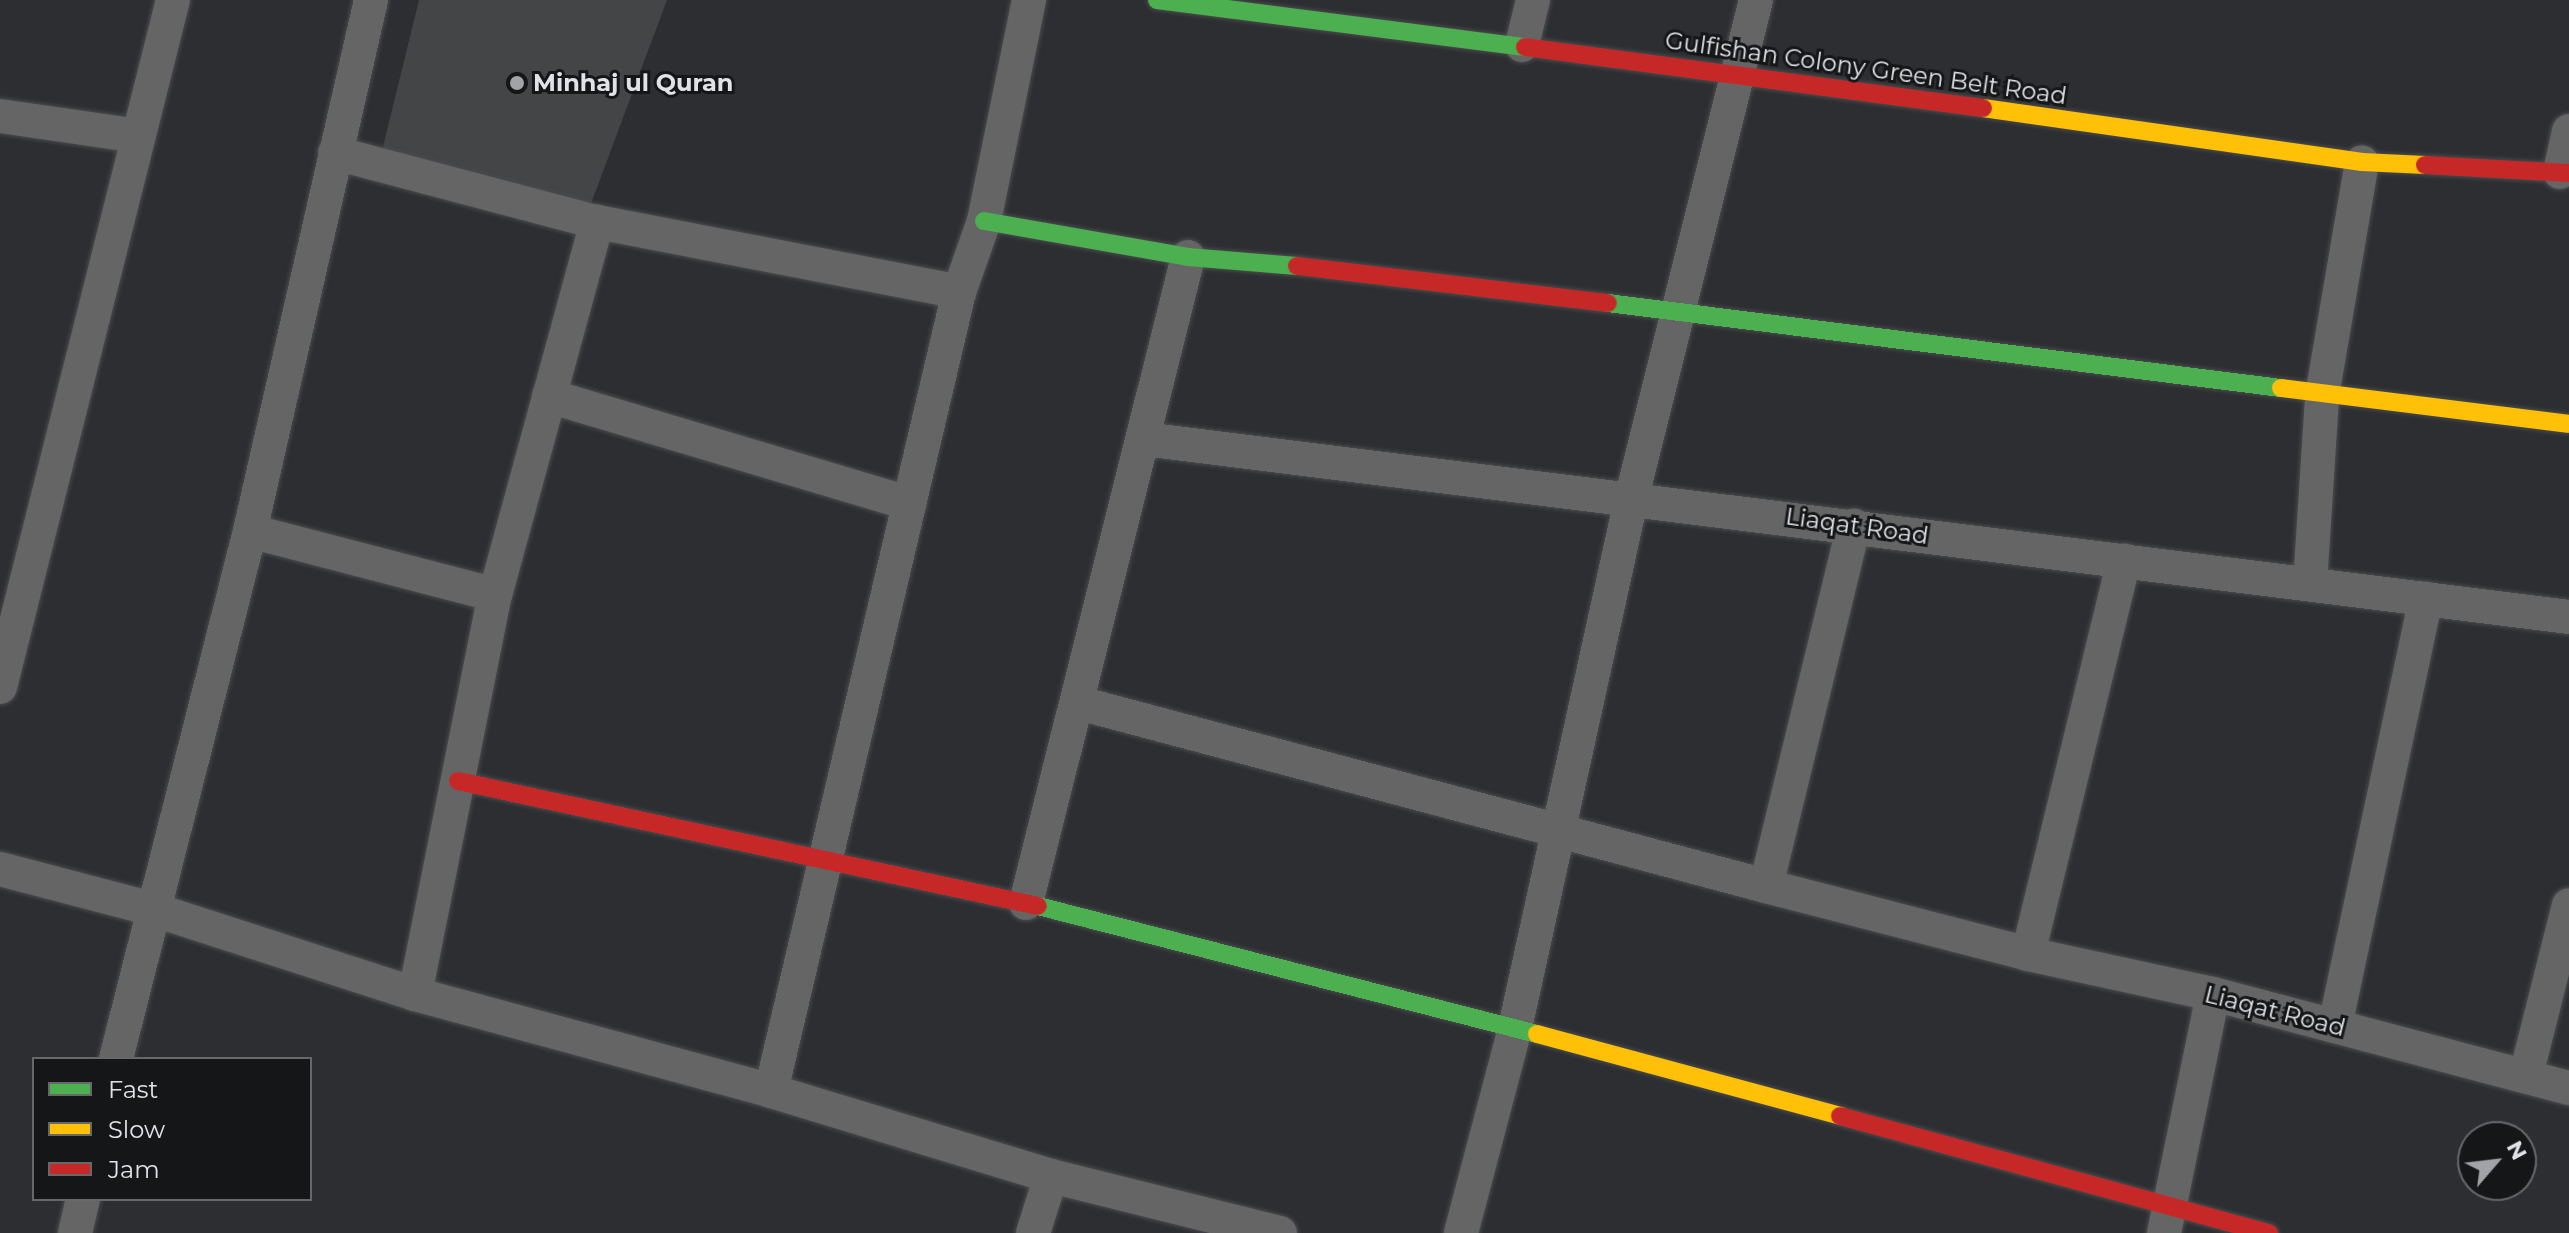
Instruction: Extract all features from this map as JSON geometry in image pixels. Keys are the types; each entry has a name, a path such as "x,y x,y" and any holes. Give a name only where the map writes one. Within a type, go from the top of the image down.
{"street":[{"path":"0,687 173,0"},
{"path":"116,1057 250,531 371,0"},
{"path":"771,1091 959,292 984,221 1029,0"},
{"name":"Gulfishan Colony Green Belt Road","path":"1157,0 1734,73 2362,162 2565,173"},
{"path":"1522,45 1533,0"},
{"path":"1461,1233 1562,833 1632,496 1734,73 1756,0"},
{"path":"0,116 138,136"},
{"path":"2565,173 2569,131"},
{"path":"335,153 597,222 959,292"},
{"path":"2310,584 2322,396 2362,162"},
{"path":"984,221 1188,257 1344,270 2322,396 2569,424"},
{"path":"415,994 495,595 597,222"},
{"path":"1026,903 1079,703 1188,257"},
{"path":"549,396 909,503"},
{"name":"Liaqat Road","path":"1144,439 1632,496 2569,617"},
{"path":"1766,886 1854,526"},
{"path":"250,531 495,595"},
{"path":"2028,954 2124,561"},
{"path":"2335,1026 2426,599"},
{"name":"Liaqat Road","path":"1079,703 2028,954 2213,994 2569,1088"},
{"path":"458,781 1026,903 1515,1028 2168,1221 2269,1233"},
{"path":"0,869 152,909 415,994 771,1091 1051,1176 1280,1233"},
{"path":"2526,1075 2569,905"},
{"path":"2168,1221 2213,994"},
{"path":"1033,1233 1051,1176"},
{"path":"75,1233 83,1201"}],"building":[{"name":"Minhaj ul Quran","path":"419,0 667,0 589,209 378,167"}],"traffic: fast":[{"path":"1157,0 1525,47"},
{"path":"984,221 1188,257 1297,266"},
{"path":"1608,303 2281,388"},
{"path":"1038,906 1537,1034"}],"traffic: slow":[{"path":"1983,108 2362,162 2425,165"},
{"path":"2281,388 2569,424"},
{"path":"1537,1034 1840,1116"}],"traffic: jam":[{"path":"1525,47 1983,108"},
{"path":"2425,165 2569,173"},
{"path":"1297,266 1608,303"},
{"path":"458,781 1038,906"},
{"path":"1840,1116 2269,1233"}],"place":[{"name":"Minhaj ul Quran","path":"517,83"}]}
